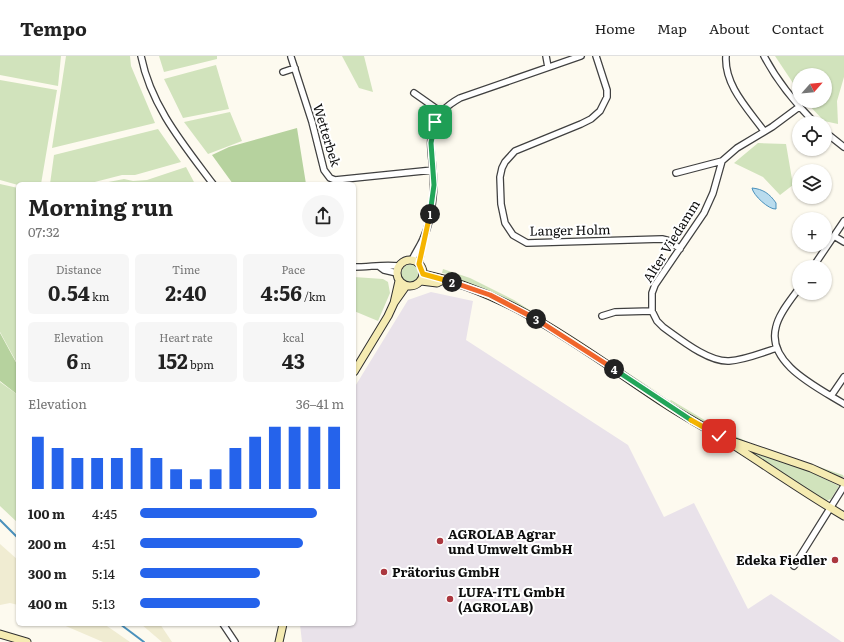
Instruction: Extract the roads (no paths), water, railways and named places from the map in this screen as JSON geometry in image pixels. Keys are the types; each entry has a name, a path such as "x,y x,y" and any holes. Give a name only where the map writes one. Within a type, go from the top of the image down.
{"street":[{"path":"141,56 151,90 159,108 212,182"},
{"path":"546,56 548,67"},
{"path":"422,277 419,264 433,197 431,135 435,122 441,112 460,98 581,56"},
{"name":"Langer Holm","path":"596,56 606,82 607,97 604,105 591,119 520,148 511,154 502,168 500,178 501,204 505,223 513,235 527,243 662,239 670,241 680,249"},
{"path":"726,56 727,74 732,86 764,131"},
{"path":"764,56 781,84 792,98"},
{"name":"Wetterbek","path":"291,57 312,122 324,170 330,178 336,180 433,170"},
{"path":"283,72 295,68"},
{"path":"414,93 441,112"},
{"path":"676,174 722,161 737,148 798,108"},
{"path":"800,108 808,116"},
{"path":"832,138 844,147"},
{"name":"Alter Viedamm","path":"652,310 651,300 654,288 701,217 713,193 722,161"},
{"path":"818,260 844,221"},
{"path":"834,236 844,242"},
{"path":"412,260 423,239"},
{"path":"419,264 412,260 405,261 399,266 397,273 400,281 406,286 415,286 422,277"},
{"path":"356,267 380,267 384,265 399,266"},
{"path":"380,267 384,270 397,273"},
{"path":"422,277 437,283 443,280 484,293 532,316 671,408 719,436 779,476 844,516"},
{"path":"394,303 400,281"},
{"path":"356,369 394,303 406,286"},
{"path":"792,299 778,321 775,332 777,348 781,358 789,366 844,404"},
{"path":"602,316 615,312 652,310 657,321 663,328 709,357 718,360 734,360 777,348"},
{"path":"832,396 844,377"},
{"path":"719,436 811,468 844,483"},
{"path":"794,566 844,486"},
{"path":"224,626 236,642"},
{"path":"279,642 283,626"},
{"path":"0,634 27,642"}],"water":[{"path":"752,188 763,191 769,195 776,203 776,209 769,207 762,202"}],"waterway":[{"path":"0,520 16,536"},
{"path":"123,626 144,642"}],"place":[{"name":"AGROLAB Agrar und Umwelt GmbH","path":"440,541"},
{"name":"Edeka Fiedler","path":"835,560"},
{"name":"Prätorius GmbH","path":"384,572"},
{"name":"LUFA-ITL GmbH (AGROLAB)","path":"450,599"}]}
